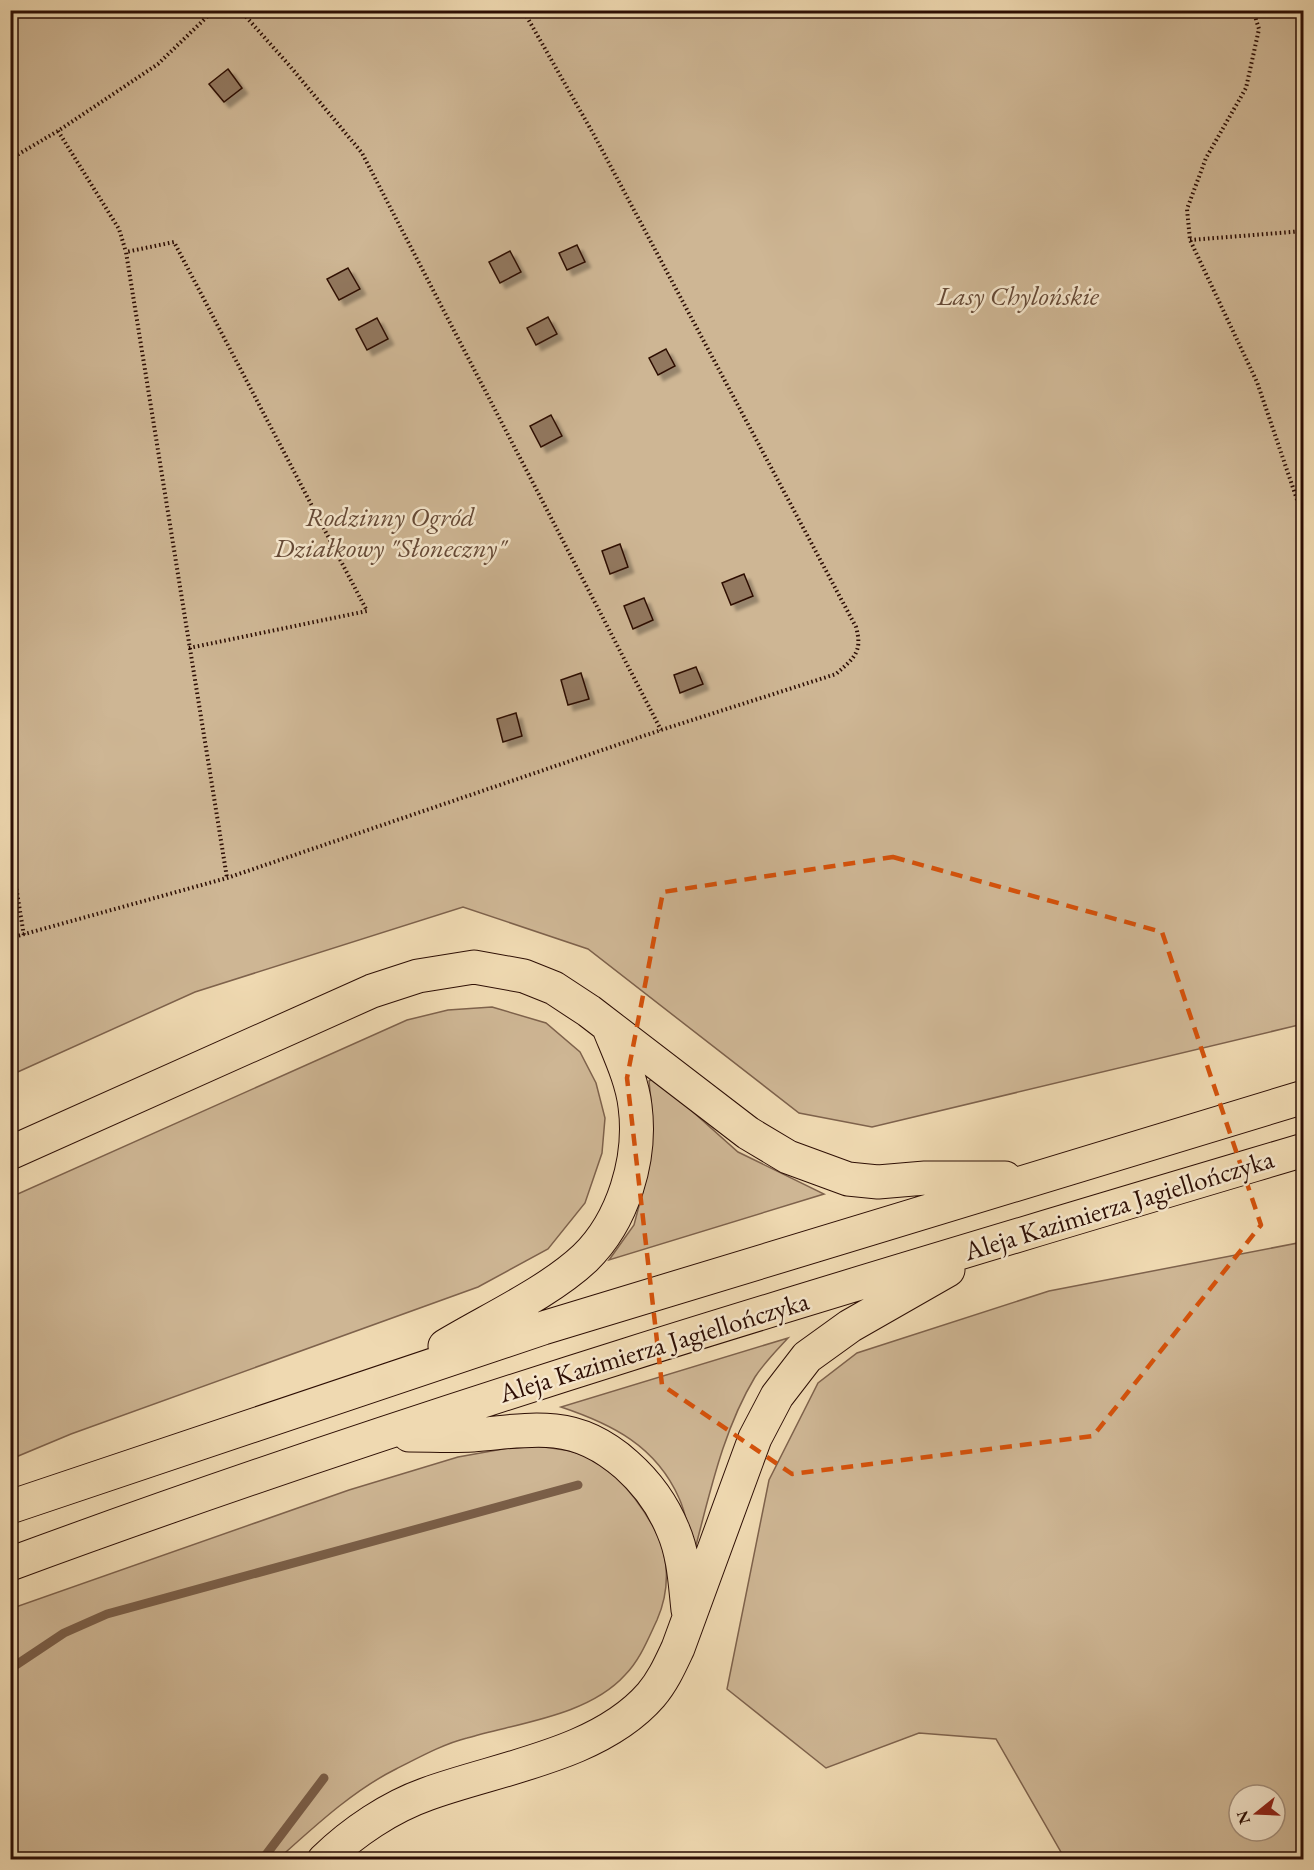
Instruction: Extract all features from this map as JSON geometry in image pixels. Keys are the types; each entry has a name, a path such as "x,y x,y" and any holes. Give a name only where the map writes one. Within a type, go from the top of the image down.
{"highway":[{"path":"10,1153 372,991 418,975 474,967 524,976 554,988 748,1133 788,1157 820,1170 848,1179 879,1182 925,1178 1040,1178"},
{"path":"394,1376 555,1281 585,1258 611,1226 627,1188 634,1146 636,1107 627,1073 609,1028"},
{"name":"Aleja Kazimierza Jagiellończyka","path":"10,1507 394,1376 543,1328 1304,1097"},
{"name":"Aleja Kazimierza Jagiellończyka","path":"10,1564 377,1436 580,1369 1304,1150"},
{"path":"324,1860 343,1842 390,1811 417,1798 564,1750 605,1730 636,1710 666,1675 721,1534 754,1438 777,1396 807,1357 850,1326 996,1242"},
{"path":"377,1436 474,1435 522,1429 558,1431 594,1442 627,1466 651,1491 673,1529 682,1561 689,1614"}],"path":[{"path":"10,159 158,64 214,10"},
{"path":"240,10 362,153 661,730"},
{"path":"10,938 24,936 227,878 661,730 836,674 853,658 860,643 856,627 606,156 533,23 523,10"},
{"path":"1253,10 1259,29 1246,88 1206,158 1187,209 1190,240 1257,381 1304,520"},
{"path":"58,130 119,229 126,252 227,878"},
{"path":"1190,240 1304,231"},
{"path":"126,252 174,242 368,611 189,648"},
{"path":"10,849 24,936"}],"highlighted area":[{"path":"893,857 1162,932 1261,1225 1093,1436 792,1474 662,1385 627,1078 663,892"}],"green space":[{"path":"10,11 1303,11 1303,1024 872,1127 799,1113 588,949 463,907 195,992 11,1075"},
{"path":"492,1007 546,1023 580,1052 596,1083 605,1118 602,1153 585,1203 548,1249 478,1287 71,1434 11,1459 11,1197 407,1020 448,1010"},
{"path":"655,1078 738,1152 824,1194 609,1260 634,1225 649,1168 652,1111 649,1081"},
{"path":"1303,1242 1303,1859 1065,1859 996,1739 919,1733 826,1768 727,1689 769,1480 818,1383 857,1353 1049,1291"},
{"path":"788,1338 755,1377 734,1418 718,1462 694,1553 682,1505 658,1464 630,1439 615,1430 561,1407"},
{"path":"525,1445 574,1452 600,1464 611,1472 631,1493 647,1516 663,1550 666,1585 657,1620 635,1663 610,1689 572,1709 458,1741 396,1769 349,1799 277,1860 11,1859 10,1609 349,1490 458,1457"}],"building":[{"path":"228,69 242,88 224,102 209,84"},
{"path":"577,245 585,262 567,270 559,253"},
{"path":"510,251 521,272 500,283 489,262"},
{"path":"348,268 360,289 339,300 327,279"},
{"path":"548,317 557,334 536,345 527,328"},
{"path":"377,318 388,339 367,350 356,329"},
{"path":"666,349 675,366 658,375 649,358"},
{"path":"551,415 562,436 541,447 530,426"},
{"path":"620,544 628,567 610,574 602,551"},
{"path":"744,574 753,596 731,605 722,583"},
{"path":"644,598 653,620 633,629 624,606"},
{"path":"696,667 703,684 680,693 674,675"},
{"path":"581,673 589,699 568,705 561,680"},
{"path":"516,713 522,736 503,742 497,719"}],"waterway":[{"path":"10,1669 64,1633 107,1614 578,1485"},
{"path":"262,1860 324,1778"}],"park label":[{"name":"Lasy Chylońskie","path":"1018,296"},
{"name":"Rodzinny Ogród Działkowy \"Słoneczny\"","path":"390,532"}]}
